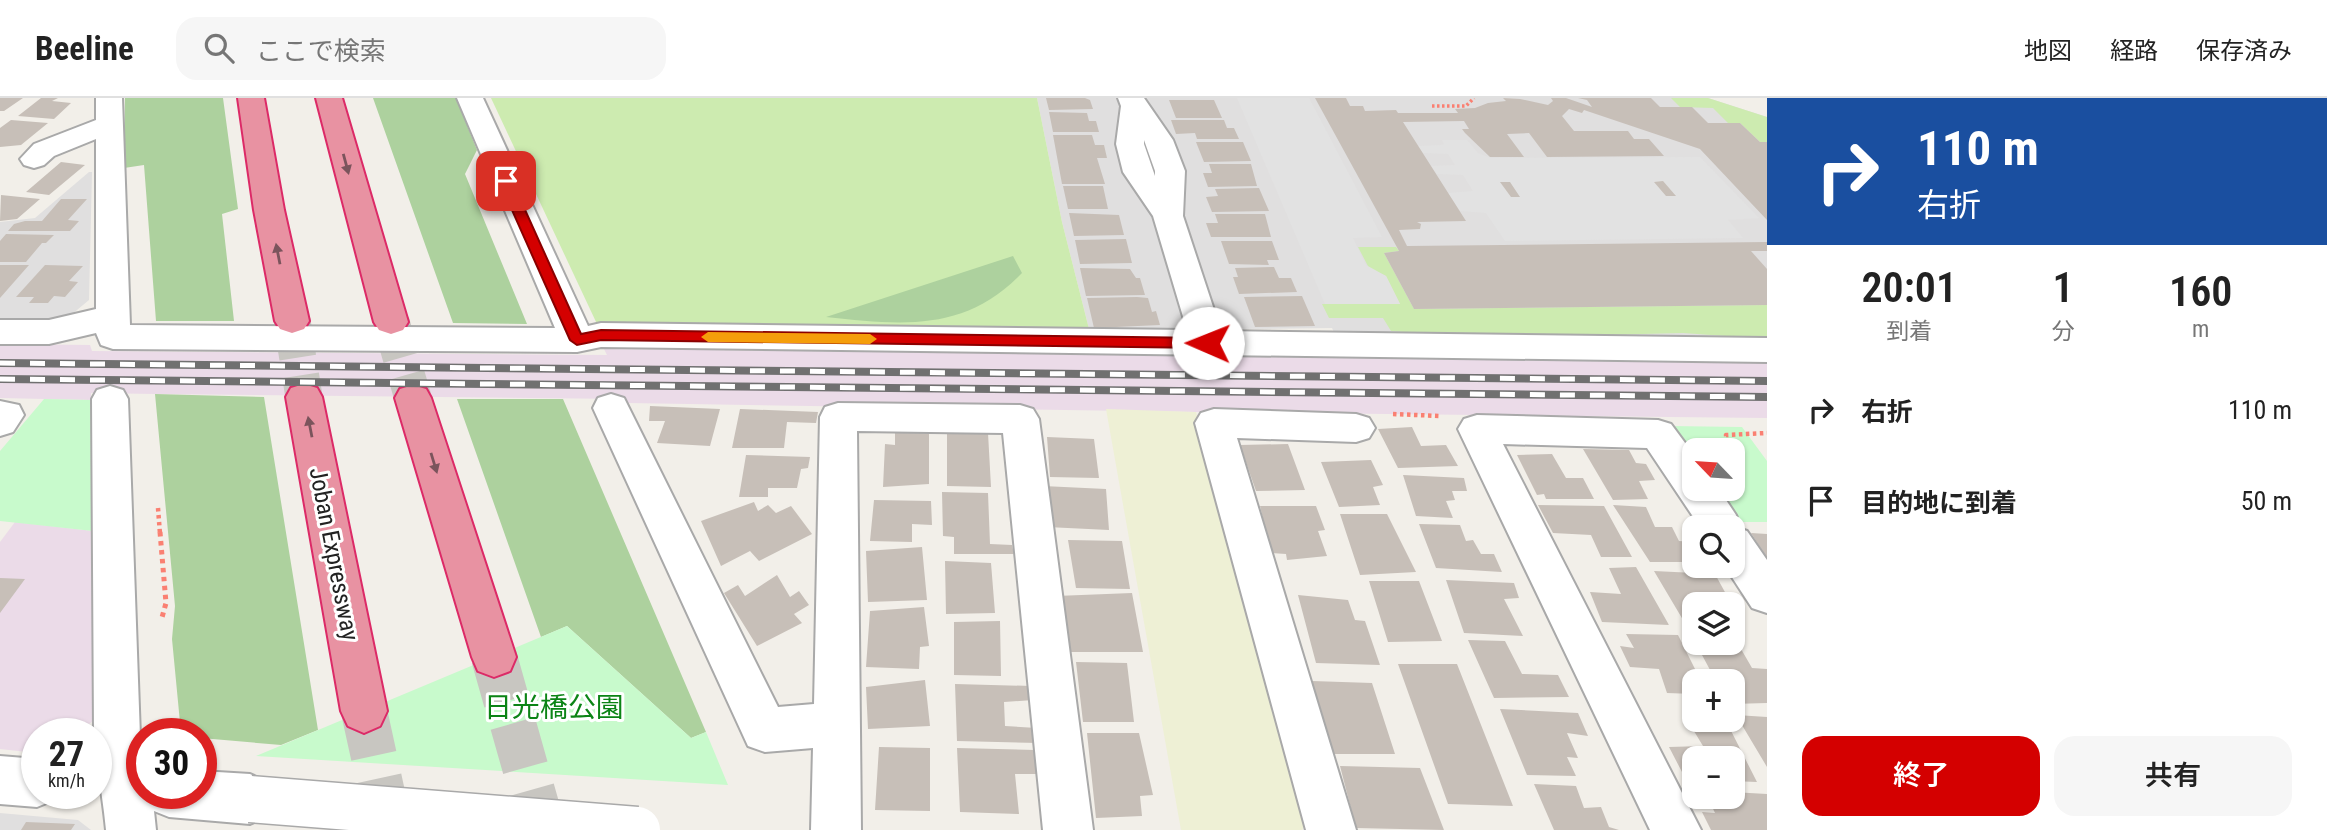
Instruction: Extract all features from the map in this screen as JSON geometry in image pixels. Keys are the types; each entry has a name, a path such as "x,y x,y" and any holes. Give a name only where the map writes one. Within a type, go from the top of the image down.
{"highway":[{"path":"251,98 269,211 292,321"},
{"path":"329,98 391,322"},
{"name":"Joban Expressway","path":"304,397 364,711"},
{"path":"413,398 494,657"}],"street":[{"path":"470,98 577,340"},
{"path":"1133,102 1130,144 1138,172 1168,216 1208,343"},
{"path":"34,159 44,150 109,111 113,337 577,340 601,335 1767,350"},
{"path":"0,332 49,332 113,317"},
{"path":"110,400 118,764 126,782"},
{"path":"611,408 765,730 836,724"},
{"path":"0,415 6,415 0,422"},
{"path":"836,830 838,416 1020,419 1068,830"},
{"path":"1331,830 1214,423 1356,428"},
{"path":"1676,830 1477,429 1658,434 1682,468"},
{"path":"1745,562 1767,595"},
{"path":"0,780 21,782"},
{"path":"217,799 250,799 637,830"}],"path":[{"path":"1432,106 1466,106 1474,98"},
{"path":"1356,428 1368,413 1454,417 1477,429"},
{"path":"1726,438 1726,435 1767,433"}],"shaded area":[{"path":"1037,98 1118,98 1184,317 1174,329 1089,329 1062,222"},
{"path":"1144,98 1708,98 1767,117 1767,342 1337,339 1332,328 1236,329 1214,315"},
{"path":"1237,98 1309,98 1382,237 1353,238 1366,265 1386,276 1400,304 1325,304"},
{"path":"1442,140 1467,140 1478,153 1491,158 1700,157 1759,218 1728,220 1743,238 1505,241 1486,213 1460,211 1448,193 1473,191 1463,175 1437,174 1431,166 1455,165 1448,154 1423,153 1418,146 1441,145 1444,144"},
{"path":"92,172 89,300 71,315 52,319 0,319 0,222 35,218"},
{"path":"0,344 90,345 92,351 607,355 604,349 1767,360 1767,418 627,403 624,399 91,393 91,400 0,398"},
{"path":"15,522 93,531 93,718 21,718 21,751 0,749 0,542"},
{"path":"0,813 78,820 91,830 0,830"}],"green space":[{"path":"125,98 223,98 238,209 222,214 234,321 156,321 144,165 124,168"},
{"path":"373,98 456,98 477,150 465,174 527,324 453,323"},
{"path":"491,98 1037,98 1062,222 1089,329 597,324"},
{"path":"1671,98 1708,98 1767,117 1767,142 1760,142 1740,123 1728,123 1713,108 1680,107"},
{"path":"1358,247 1396,247 1399,251 1384,253 1414,309 1767,305 1767,339 1683,333 1440,335 1391,331 1383,318 1329,318 1322,304 1400,304 1386,276 1369,268"},
{"path":"1013,256 1022,273 978,306 955,315 906,322 826,317"},
{"path":"155,394 264,397 318,730 281,745 217,739 217,718 180,718 172,639 175,606"},
{"path":"44,399 91,400 93,531 0,521 0,451"},
{"path":"457,399 563,399 706,732 691,738 567,626 541,637"},
{"path":"1106,409 1196,412 1304,827 1302,830 1181,830"},
{"path":"1670,426 1742,427 1767,461 1767,522 1745,522 1745,515 1728,515 1719,501 1745,501 1745,438 1682,438 1682,444"},
{"name":"日光橋公園","path":"567,626 691,738 706,732 728,785 256,756"}],"building":[{"path":"0,98 23,98 0,111"},
{"path":"41,98 58,98 52,101 71,103 54,119 18,116"},
{"path":"1046,98 1085,98 1090,100 1093,109 1049,110"},
{"path":"1315,98 1346,98 1350,106 1363,106 1365,111 1458,113 1455,109 1475,108 1506,101 1503,98 1548,105 1553,101 1551,98 1566,98 1592,107 1587,100 1578,98 1651,98 1660,107 1692,107 1708,123 1740,123 1760,142 1767,142 1767,220 1700,149 1584,110 1582,113 1569,109 1562,116 1574,131 1628,131 1634,139 1649,139 1664,156 1547,157 1529,133 1507,134 1524,157 1490,157 1462,129 1469,129 1464,121 1403,122 1466,221 1417,222 1421,224 1420,229 1399,230 1407,246 1767,242 1767,251 1751,251 1767,269 1767,305 1414,309 1384,253 1399,251"},
{"path":"1169,100 1214,100 1222,118 1176,118"},
{"path":"1049,112 1087,113 1089,121 1096,121 1099,132 1053,132"},
{"path":"11,120 48,123 21,145 0,147 0,128"},
{"path":"1171,120 1224,120 1227,128 1234,128 1239,139 1197,139 1195,133 1176,134"},
{"path":"1053,135 1092,135 1095,145 1104,145 1107,158 1097,158 1105,184 1062,184"},
{"path":"1196,142 1243,142 1251,161 1204,162"},
{"path":"61,162 85,165 49,195 26,192"},
{"path":"1209,164 1251,164 1257,186 1208,187 1203,173 1212,173"},
{"path":"1663,181 1676,196 1666,196 1654,182"},
{"path":"1500,182 1510,182 1520,197 1511,197"},
{"path":"1063,186 1103,186 1108,209 1068,209"},
{"path":"1259,188 1269,211 1212,212 1206,197 1218,196 1215,189"},
{"path":"1,195 40,199 17,219 0,221"},
{"path":"61,199 87,199 68,220 79,221 70,231 8,231 14,224 42,221"},
{"path":"1069,213 1119,215 1124,235 1074,236"},
{"path":"1215,214 1265,214 1271,237 1211,237 1206,223 1218,223"},
{"path":"6,234 54,235 46,243 42,243 26,262 0,262 0,241"},
{"path":"1126,239 1132,263 1080,264 1075,240"},
{"path":"1221,241 1272,241 1279,260 1267,260 1269,265 1229,264"},
{"path":"0,265 29,265 0,298"},
{"path":"45,265 83,266 69,281 78,282 65,297 54,296 48,303 29,303 34,297 16,297"},
{"path":"1274,267 1279,278 1291,278 1297,292 1239,294 1233,277 1238,277 1235,268"},
{"path":"1080,268 1130,269 1136,278 1140,278 1145,295 1086,296"},
{"path":"1302,296 1315,326 1255,327 1244,297"},
{"path":"1087,298 1148,298 1160,325 1094,328"},
{"path":"650,406 720,409 710,446 657,443 665,421 649,421"},
{"path":"740,409 818,412 816,423 787,422 784,448 732,448"},
{"path":"1412,427 1421,446 1446,445 1458,466 1398,468 1378,429"},
{"path":"929,432 929,484 883,487 885,444 895,445 895,433"},
{"path":"947,433 988,433 991,487 947,486"},
{"path":"1047,437 1094,439 1099,478 1050,477"},
{"path":"1288,444 1305,490 1256,491 1240,445"},
{"path":"1583,449 1629,450 1636,463 1646,464 1655,480 1639,481 1648,499 1613,500"},
{"path":"1552,454 1566,478 1583,478 1594,499 1546,499 1544,494 1537,495 1517,455"},
{"path":"746,455 810,457 808,468 801,469 797,488 768,488 768,497 739,497"},
{"path":"1371,460 1383,485 1373,487 1380,505 1339,507 1321,462"},
{"path":"1403,475 1464,478 1467,491 1452,491 1455,500 1446,501 1453,518 1416,516"},
{"path":"1043,486 1106,489 1109,530 1047,527"},
{"path":"942,492 988,493 990,544 1012,545 1014,554 954,554 954,537 943,536"},
{"path":"874,500 931,501 932,525 912,524 912,542 870,541"},
{"path":"754,502 758,511 768,505 776,513 791,506 812,534 759,561 750,551 721,566 701,521"},
{"path":"1538,505 1604,506 1632,557 1601,557 1591,535 1553,533"},
{"path":"1613,505 1646,507 1655,527 1672,527 1679,541 1682,541 1682,562 1650,562"},
{"path":"1260,506 1316,506 1325,530 1318,531 1327,556 1287,560 1286,554 1271,553"},
{"path":"1340,514 1387,514 1416,572 1360,575"},
{"path":"1419,524 1460,525 1466,541 1473,540 1481,554 1494,554 1502,572 1436,568"},
{"path":"1751,533 1767,534 1767,558"},
{"path":"1068,540 1122,541 1130,589 1076,588"},
{"path":"922,547 927,600 868,602 866,551"},
{"path":"945,561 991,563 995,613 946,614"},
{"path":"1636,567 1669,625 1602,622 1590,592 1621,594 1609,568"},
{"path":"1654,571 1682,572 1682,578 1717,578 1725,592 1682,592 1682,618"},
{"path":"777,575 790,597 799,591 809,605 794,614 802,623 757,646 724,593 738,585 745,596"},
{"path":"0,578 25,579 0,613"},
{"path":"1446,580 1514,583 1519,598 1504,599 1523,636 1464,633"},
{"path":"1369,581 1419,581 1442,641 1388,642"},
{"path":"1132,593 1143,652 1063,652 1056,596"},
{"path":"1298,595 1348,600 1355,620 1365,621 1380,665 1316,663"},
{"path":"924,607 929,646 920,647 919,669 866,667 870,611"},
{"path":"1000,621 1001,676 954,675 954,622"},
{"path":"1626,634 1678,635 1682,643 1682,655 1688,655 1695,669 1682,669 1682,694 1667,693 1659,669 1630,667 1620,646 1634,648"},
{"path":"1468,640 1505,641 1522,674 1558,675 1569,697 1494,698"},
{"path":"1702,655 1744,655 1752,668 1767,669 1767,703 1745,704 1745,669 1710,669"},
{"path":"1076,662 1127,663 1134,722 1083,722"},
{"path":"1398,664 1457,664 1513,806 1448,804"},
{"path":"925,680 930,726 868,729 866,687"},
{"path":"1312,681 1372,683 1395,754 1334,754"},
{"path":"955,684 1031,686 1033,700 1004,702 1005,726 1037,728 1038,743 957,741"},
{"path":"1500,709 1578,713 1588,736 1567,733 1578,758 1567,757 1576,776 1527,775"},
{"path":"1745,716 1767,717 1767,767 1745,730"},
{"path":"1695,732 1732,732 1739,746 1703,746"},
{"path":"1087,733 1139,733 1153,795 1140,796 1142,816 1096,818"},
{"path":"879,747 930,748 930,811 875,810"},
{"path":"1669,747 1682,747 1682,772"},
{"path":"957,748 1035,750 1038,774 1015,774 1019,814 960,812"},
{"path":"1745,758 1757,782 1745,782"},
{"path":"1340,766 1420,768 1444,830 1356,828"},
{"path":"1534,784 1576,786 1584,808 1601,807 1609,827 1619,830 1554,830"},
{"path":"1745,793 1767,794 1767,830 1711,830 1702,812 1715,813 1713,809 1745,809"},
{"path":"26,822 75,824 71,830 21,830"}],"tunnel":[{"path":"292,321 304,397"},
{"path":"391,322 413,398"},
{"path":"494,657 543,830"},
{"path":"364,711 390,830"}],"railway":[{"path":"0,363 1767,381"},
{"path":"0,379 1767,397"}],"slow traffic":[{"path":"708,337 870,339"}],"route":[{"path":"506,181 577,340 601,335 1208,343"}]}
